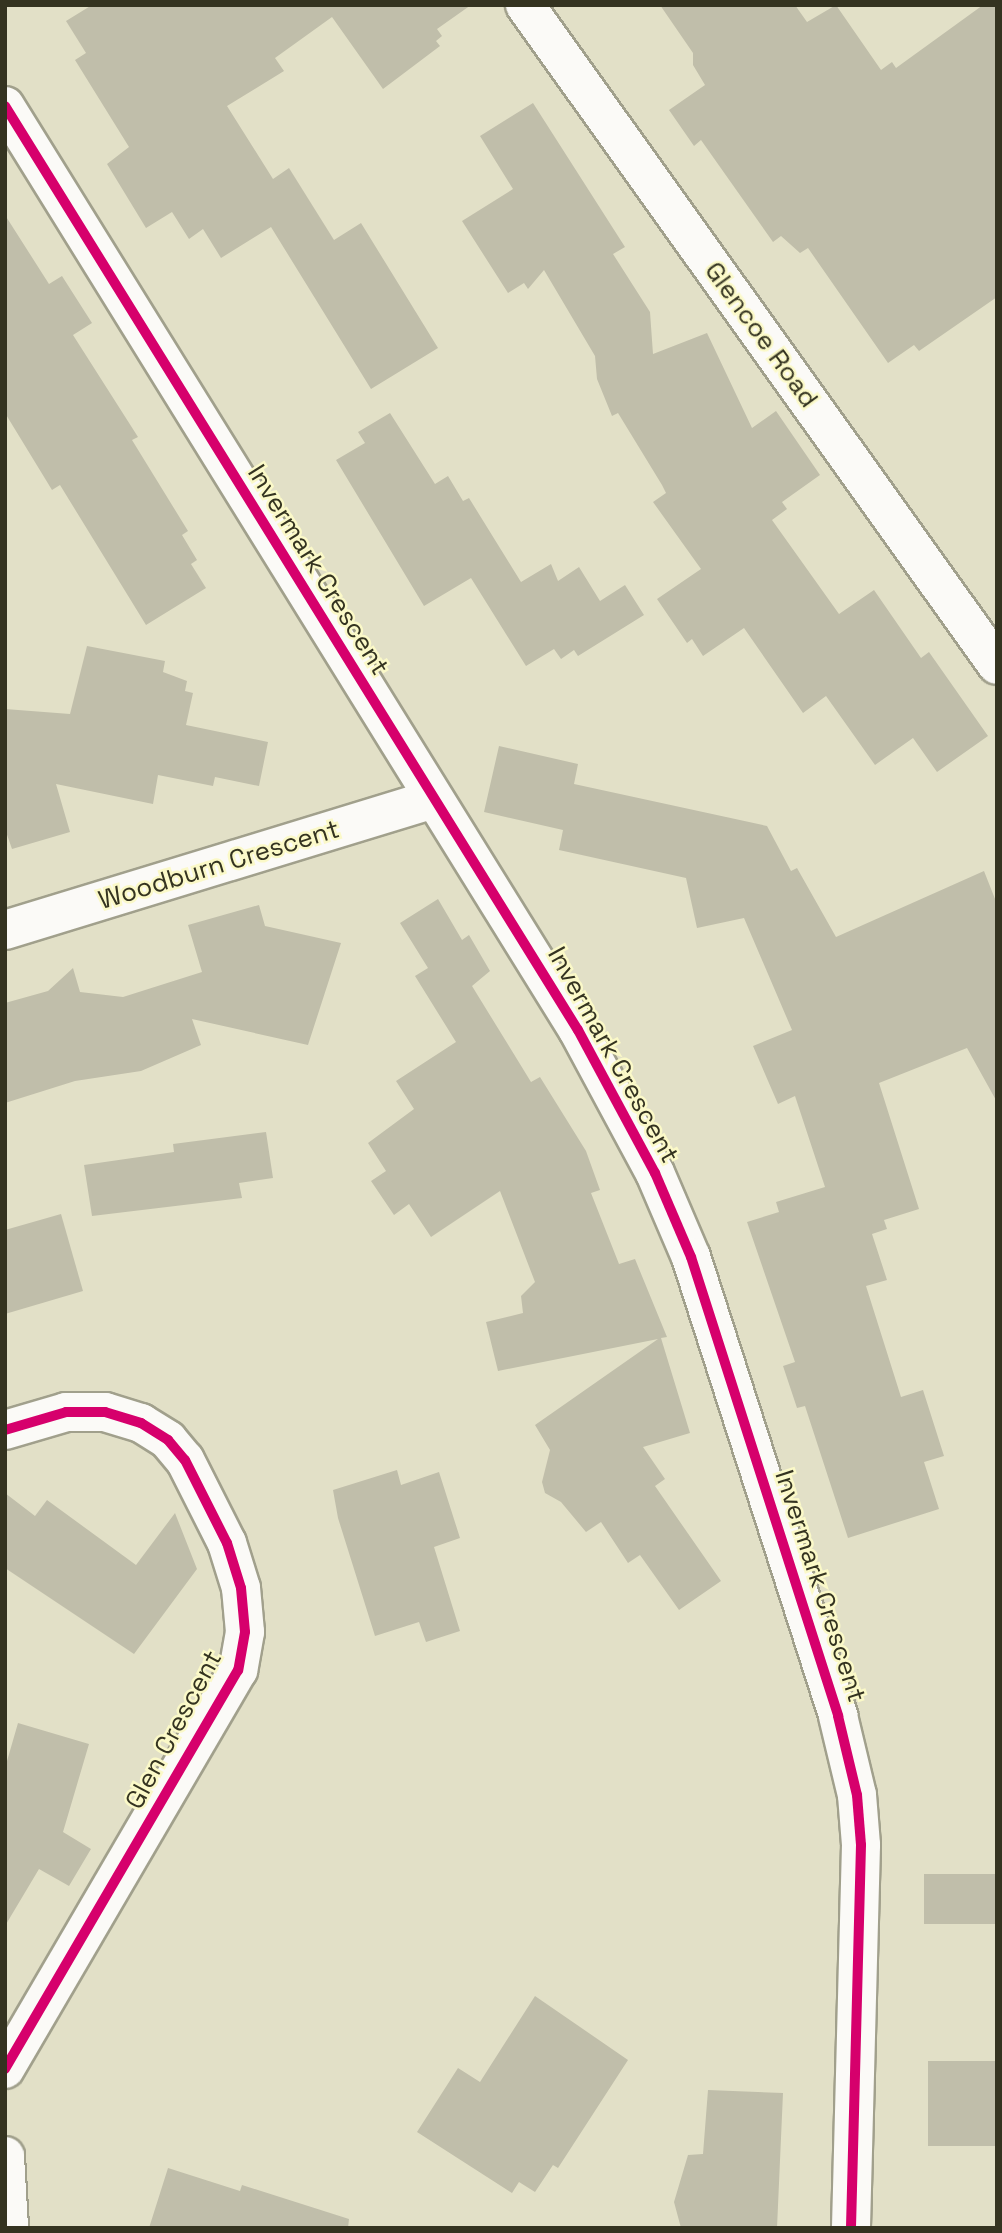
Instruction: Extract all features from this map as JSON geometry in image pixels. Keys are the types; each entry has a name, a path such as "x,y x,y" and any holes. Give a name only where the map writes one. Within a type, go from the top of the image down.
{"street":[{"name":"Glencoe Road","path":"525,5 997,665"},
{"name":"Invermark Crescent","path":"5,106 433,799 579,1030 655,1173 691,1257 838,1716 857,1795 861,1845 851,2228"},
{"name":"Woodburn Crescent","path":"5,930 433,799"},
{"name":"Glen Crescent","path":"5,1430 66,1412 105,1412 141,1423 167,1440 185,1460 227,1543 241,1588 245,1632 238,1670 40,2017 5,2068"},
{"path":"5,2156 9,2228"}],"building":[{"path":"92,5 471,5 437,29 442,36 436,41 440,46 383,89 332,17 275,58 284,71 227,106 273,179 289,168 334,240 361,223 438,348 371,389 271,227 221,258 203,229 189,239 172,212 146,228 107,164 129,147 75,60 86,53 66,21"},
{"path":"660,5 795,5 807,22 836,5 881,70 892,62 896,68 983,5 997,5 997,297 919,351 914,345 888,363 808,248 800,253 781,236 773,242 701,140 694,146 669,110 705,85 693,65 693,53"},
{"path":"533,103 625,247 613,254 650,312 653,354 707,333 752,428 776,411 820,475 782,502 787,509 772,520 839,614 874,590 921,658 929,652 988,736 937,772 913,738 875,765 826,696 803,713 744,628 703,656 692,639 687,643 657,599 701,569 653,502 666,493 662,485 618,413 612,416 597,379 595,356 544,270 528,289 524,283 508,293 462,221 513,189 480,136"},
{"path":"5,215 49,284 62,276 92,323 73,335 138,437 132,440 188,531 182,535 197,560 191,564 206,588 146,625 60,485 52,490 5,413"},
{"path":"390,413 435,484 448,476 463,501 469,498 521,582 551,564 558,581 579,567 600,601 625,585 644,615 578,656 574,650 561,659 554,649 526,666 471,578 424,606 336,460 365,443 358,432"},
{"path":"87,646 165,661 163,672 187,681 185,691 193,693 186,725 268,742 259,786 215,777 213,786 158,775 153,804 56,784 70,832 12,849 5,829 5,709 70,714"},
{"path":"499,746 578,764 574,784 767,826 791,871 797,868 836,937 984,871 997,904 997,1102 967,1048 879,1083 919,1209 884,1220 887,1229 872,1234 887,1280 866,1286 901,1397 923,1390 944,1456 924,1462 939,1509 848,1538 805,1406 797,1408 783,1366 795,1362 747,1222 779,1212 776,1202 825,1187 795,1096 778,1104 753,1046 792,1030 744,918 697,928 686,878 559,850 563,830 484,812"},
{"path":"438,899 462,940 469,935 490,971 472,986 531,1082 540,1077 586,1151 600,1190 591,1193 619,1264 635,1259 667,1337 661,1338 690,1433 643,1447 665,1479 655,1486 721,1581 679,1610 640,1555 628,1563 601,1522 586,1532 561,1502 545,1493 542,1482 550,1450 535,1425 658,1339 498,1371 486,1322 523,1313 521,1296 535,1282 500,1191 431,1237 409,1204 394,1215 371,1181 386,1171 368,1143 414,1109 396,1081 456,1042 415,976 428,968 400,923"},
{"path":"259,905 265,926 341,943 308,1045 192,1019 201,1045 141,1071 75,1081 5,1103 5,1003 48,991 73,968 80,992 123,997 202,972 188,925"},
{"path":"266,1132 273,1178 239,1183 242,1198 92,1216 84,1165 174,1152 173,1144"},
{"path":"61,1214 83,1291 5,1314 5,1230"},
{"path":"397,1470 401,1485 439,1472 460,1538 434,1547 460,1631 426,1642 419,1622 375,1636 338,1518 333,1490"},
{"path":"5,1493 35,1516 47,1500 136,1565 175,1513 197,1569 134,1654 5,1568"},
{"path":"18,1723 89,1744 63,1832 91,1849 69,1886 39,1869 5,1926 5,1768"},
{"path":"924,1874 997,1874 997,1924 924,1924"},
{"path":"535,1996 628,2060 558,2168 553,2165 535,2192 519,2182 512,2193 417,2132 458,2068 480,2082"},
{"path":"928,2061 997,2061 997,2146 928,2146"},
{"path":"708,2090 783,2093 777,2228 681,2228 674,2202 688,2155 703,2154"},
{"path":"168,2168 240,2191 242,2185 349,2219 348,2228 149,2228"}],"cycle path":[{"path":"5,106 578,1030 655,1173 691,1257 838,1716 857,1795 861,1845 851,2228"},
{"path":"5,1430 66,1412 105,1412 141,1423 168,1440 185,1460 227,1543 241,1588 245,1632 238,1670 5,2069"}]}
